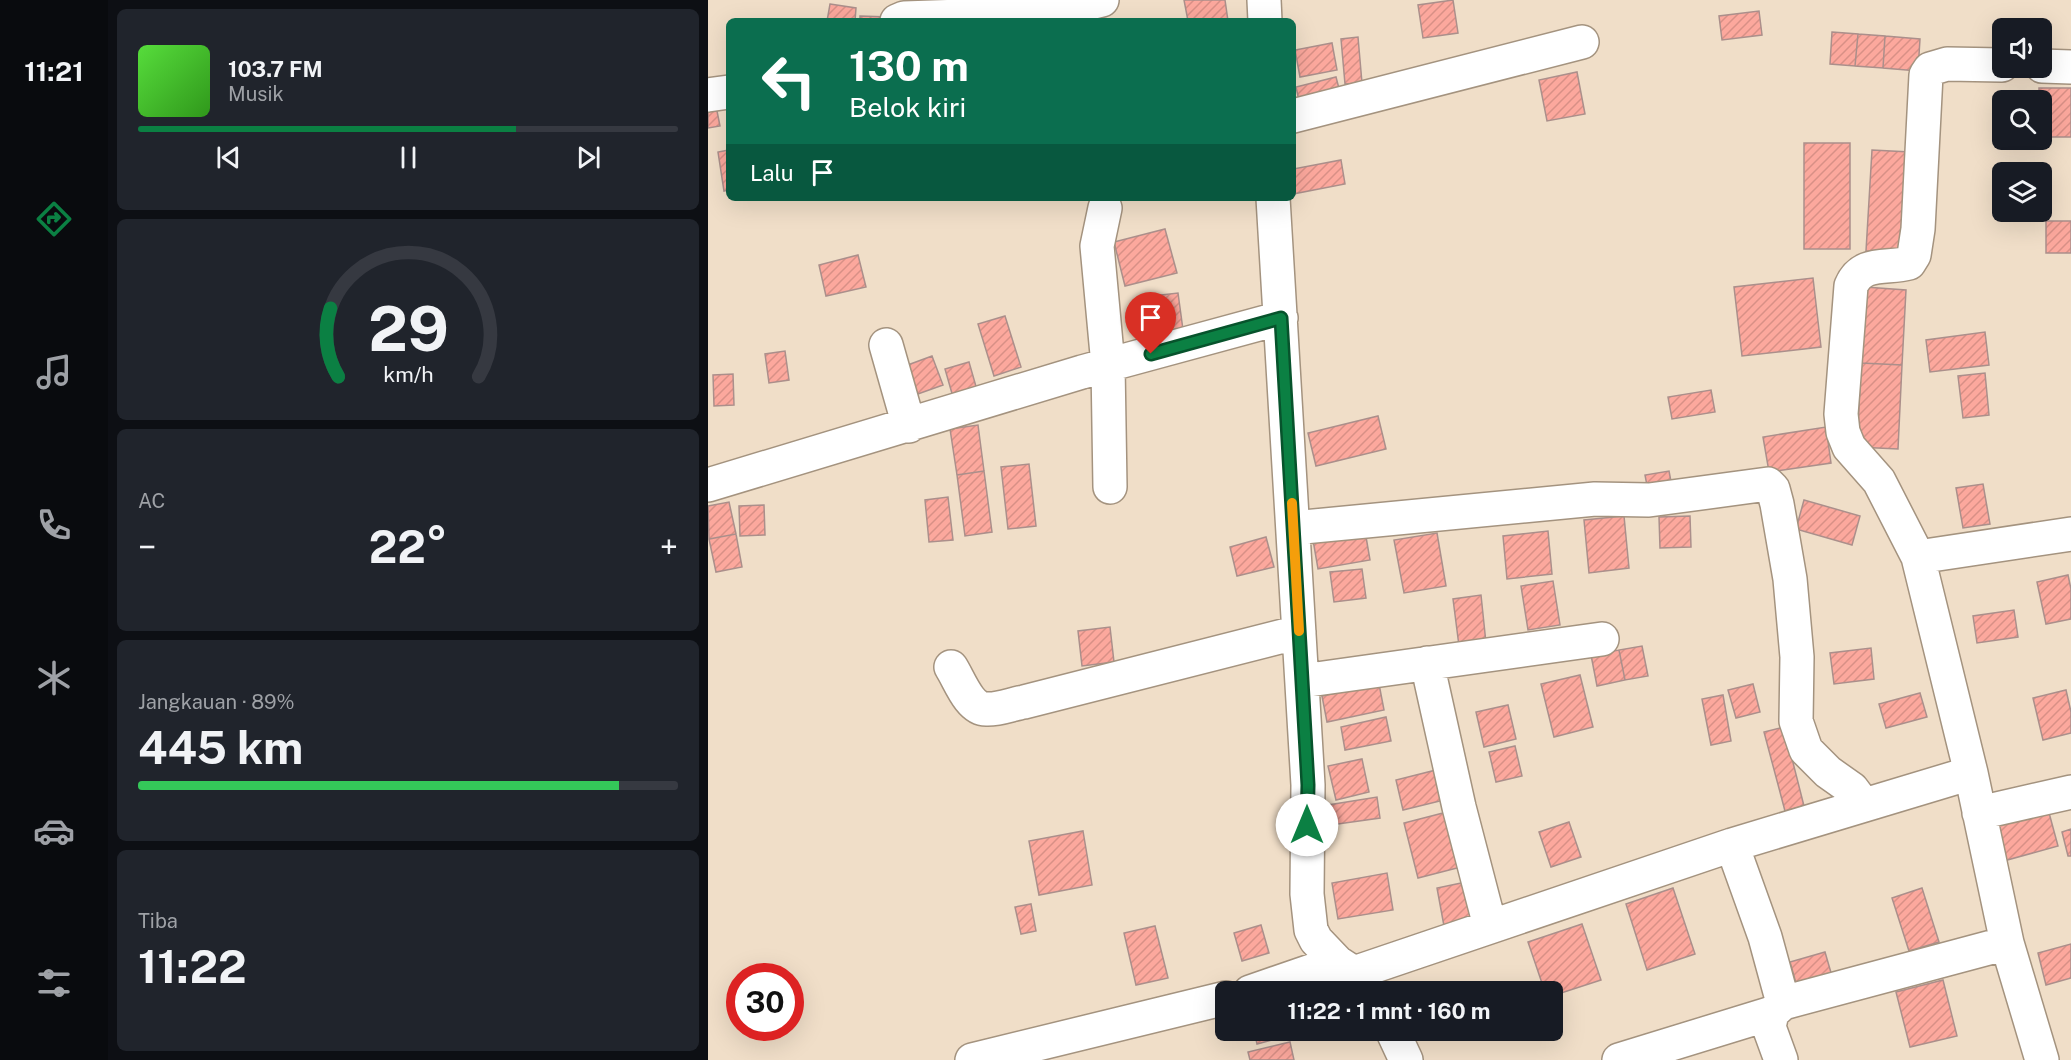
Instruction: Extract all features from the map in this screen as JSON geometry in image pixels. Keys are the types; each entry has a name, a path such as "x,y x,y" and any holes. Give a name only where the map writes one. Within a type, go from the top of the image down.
{"street":[{"path":"904,18 1049,13 1102,0"},
{"path":"1264,0 1265,18"},
{"path":"1296,115 1582,42"},
{"path":"1992,65 1947,64 1930,69 1926,75 1918,229 1914,255 1909,263 1868,268 1855,277 1851,286 1841,414 1842,432 1849,447 1879,481 1918,556 1971,773 2007,943 2042,1060"},
{"path":"2052,66 2071,67"},
{"path":"708,95 726,92"},
{"path":"1273,201 1308,785 1307,894 1311,930 1316,940 1353,975"},
{"path":"1105,208 1098,246 1108,365 1110,487"},
{"path":"708,485 1108,365 1281,318"},
{"path":"886,345 909,426"},
{"path":"1293,528 1595,499 1649,500 1768,484 1773,489 1777,504 1790,579 1797,657 1796,721 1806,750 1828,772 1852,789 1864,805"},
{"path":"1918,556 2071,534"},
{"path":"951,667 971,701 977,707 986,710 1299,632"},
{"path":"1302,681 1602,639"},
{"path":"1427,663 1490,926"},
{"path":"1317,981 1353,975 1732,844 1971,773"},
{"path":"1979,813 2071,792"},
{"path":"1732,844 1765,937 1778,1008 1769,1027 1781,1060"},
{"path":"1618,1060 1778,1008 2007,943"},
{"path":"972,1060 1215,1001"},
{"path":"1397,1041 1406,1060"}],"building":[{"path":"1184,0 1225,0 1228,18 1187,18"},
{"path":"1453,0 1458,33 1423,38 1418,5"},
{"path":"830,4 856,8 855,18 828,18"},
{"path":"1759,11 1762,35 1722,40 1719,16"},
{"path":"860,16 889,17 889,18 860,18"},
{"path":"1832,32 1858,34 1855,66 1830,64"},
{"path":"1858,34 1885,36 1883,68 1855,66"},
{"path":"1885,36 1920,39 1918,71 1883,68"},
{"path":"1358,37 1362,83 1345,84 1341,39"},
{"path":"1332,43 1337,70 1300,77 1296,50"},
{"path":"1577,72 1585,114 1547,121 1539,80"},
{"path":"1336,77 1342,100 1301,110 1296,87"},
{"path":"2039,88 2071,88 2071,137 2052,137 2052,90 2039,90"},
{"path":"715,101 720,126 708,128 708,102"},
{"path":"1804,143 1850,143 1850,249 1804,249"},
{"path":"1872,150 1910,152 1905,253 1866,251"},
{"path":"726,151 726,191 724,191 718,152"},
{"path":"1341,160 1345,184 1296,193 1296,168"},
{"path":"2071,221 2071,253 2046,253 2046,222"},
{"path":"1165,229 1177,273 1125,286 1114,242"},
{"path":"858,255 866,287 826,296 819,265"},
{"path":"1813,278 1821,347 1742,356 1734,287"},
{"path":"1865,287 1906,290 1902,365 1861,363"},
{"path":"1178,293 1184,337 1150,342 1144,297"},
{"path":"1005,316 1021,367 994,376 978,324"},
{"path":"1985,332 1989,365 1930,372 1926,340"},
{"path":"785,351 789,380 769,383 765,354"},
{"path":"932,356 943,385 915,395 905,366"},
{"path":"969,362 979,397 955,404 945,369"},
{"path":"1861,363 1902,365 1898,449 1857,447"},
{"path":"1985,373 1989,415 1963,418 1958,376"},
{"path":"733,374 734,405 714,406 713,375"},
{"path":"1711,390 1715,412 1672,419 1668,397"},
{"path":"1378,416 1386,449 1316,466 1308,433"},
{"path":"978,425 984,471 957,475 950,429"},
{"path":"1826,427 1831,463 1769,472 1763,437"},
{"path":"1029,464 1036,526 1008,529 1001,467"},
{"path":"984,471 992,532 965,536 957,475"},
{"path":"1669,471 1673,492 1649,496 1645,475"},
{"path":"1983,484 1990,524 1963,528 1956,488"},
{"path":"948,497 953,540 929,542 925,500"},
{"path":"1804,500 1860,516 1852,545 1796,529"},
{"path":"729,502 736,534 709,539 708,506"},
{"path":"764,505 765,535 740,536 739,506"},
{"path":"1624,516 1629,568 1589,573 1584,520"},
{"path":"1690,516 1691,547 1660,548 1659,517"},
{"path":"1365,531 1370,560 1318,569 1313,540"},
{"path":"1548,531 1552,574 1507,579 1503,536"},
{"path":"1437,533 1446,586 1404,593 1394,540"},
{"path":"736,534 742,567 716,572 709,539"},
{"path":"1266,537 1274,567 1237,576 1230,547"},
{"path":"1362,569 1366,598 1334,602 1330,572"},
{"path":"2068,575 2071,589 2071,619 2046,624 2037,582"},
{"path":"1553,581 1560,625 1528,630 1521,586"},
{"path":"1481,595 1486,643 1459,646 1453,599"},
{"path":"2014,610 2018,637 1977,643 1973,616"},
{"path":"1110,627 1114,662 1082,666 1078,631"},
{"path":"1642,646 1648,676 1625,680 1619,650"},
{"path":"1871,648 1874,679 1834,684 1830,653"},
{"path":"1619,650 1625,680 1597,686 1591,655"},
{"path":"1580,675 1593,727 1554,737 1541,684"},
{"path":"1379,684 1384,710 1327,722 1322,696"},
{"path":"1753,684 1760,712 1736,718 1728,690"},
{"path":"2066,690 2071,712 2071,733 2043,740 2033,698"},
{"path":"1920,693 1927,717 1886,728 1879,704"},
{"path":"1723,695 1731,741 1711,745 1702,699"},
{"path":"1508,705 1516,739 1484,747 1476,712"},
{"path":"1386,717 1391,741 1345,750 1341,727"},
{"path":"1784,727 1804,806 1785,811 1764,732"},
{"path":"1515,746 1522,776 1496,782 1489,752"},
{"path":"1362,759 1369,792 1336,800 1328,766"},
{"path":"1436,770 1444,800 1403,810 1396,780"},
{"path":"1377,797 1380,818 1324,826 1322,806"},
{"path":"2048,809 2058,846 2000,862 1990,825"},
{"path":"1447,812 1461,867 1418,878 1404,823"},
{"path":"1569,822 1581,857 1551,867 1539,832"},
{"path":"2071,829 2071,856 2068,856 2062,832"},
{"path":"1083,831 1092,885 1039,895 1029,841"},
{"path":"1387,873 1393,910 1338,919 1332,883"},
{"path":"1471,881 1479,919 1444,926 1437,888"},
{"path":"1673,888 1695,954 1647,970 1626,904"},
{"path":"1922,888 1939,942 1909,951 1892,898"},
{"path":"1031,904 1036,931 1021,934 1015,907"},
{"path":"1582,924 1601,980 1563,992 1563,981 1541,981 1528,942"},
{"path":"1261,925 1269,953 1242,961 1234,933"},
{"path":"1155,926 1168,978 1136,985 1124,933"},
{"path":"2071,944 2071,978 2046,985 2038,953"},
{"path":"1825,952 1834,983 1799,994 1790,962"},
{"path":"1943,980 1957,1036 1910,1047 1896,992"},
{"path":"1290,1042 1294,1060 1250,1060 1248,1052"}],"slow traffic":[{"path":"1292,503 1299,631"}],"route":[{"path":"1151,354 1281,318 1308,785 1307,825"}]}
